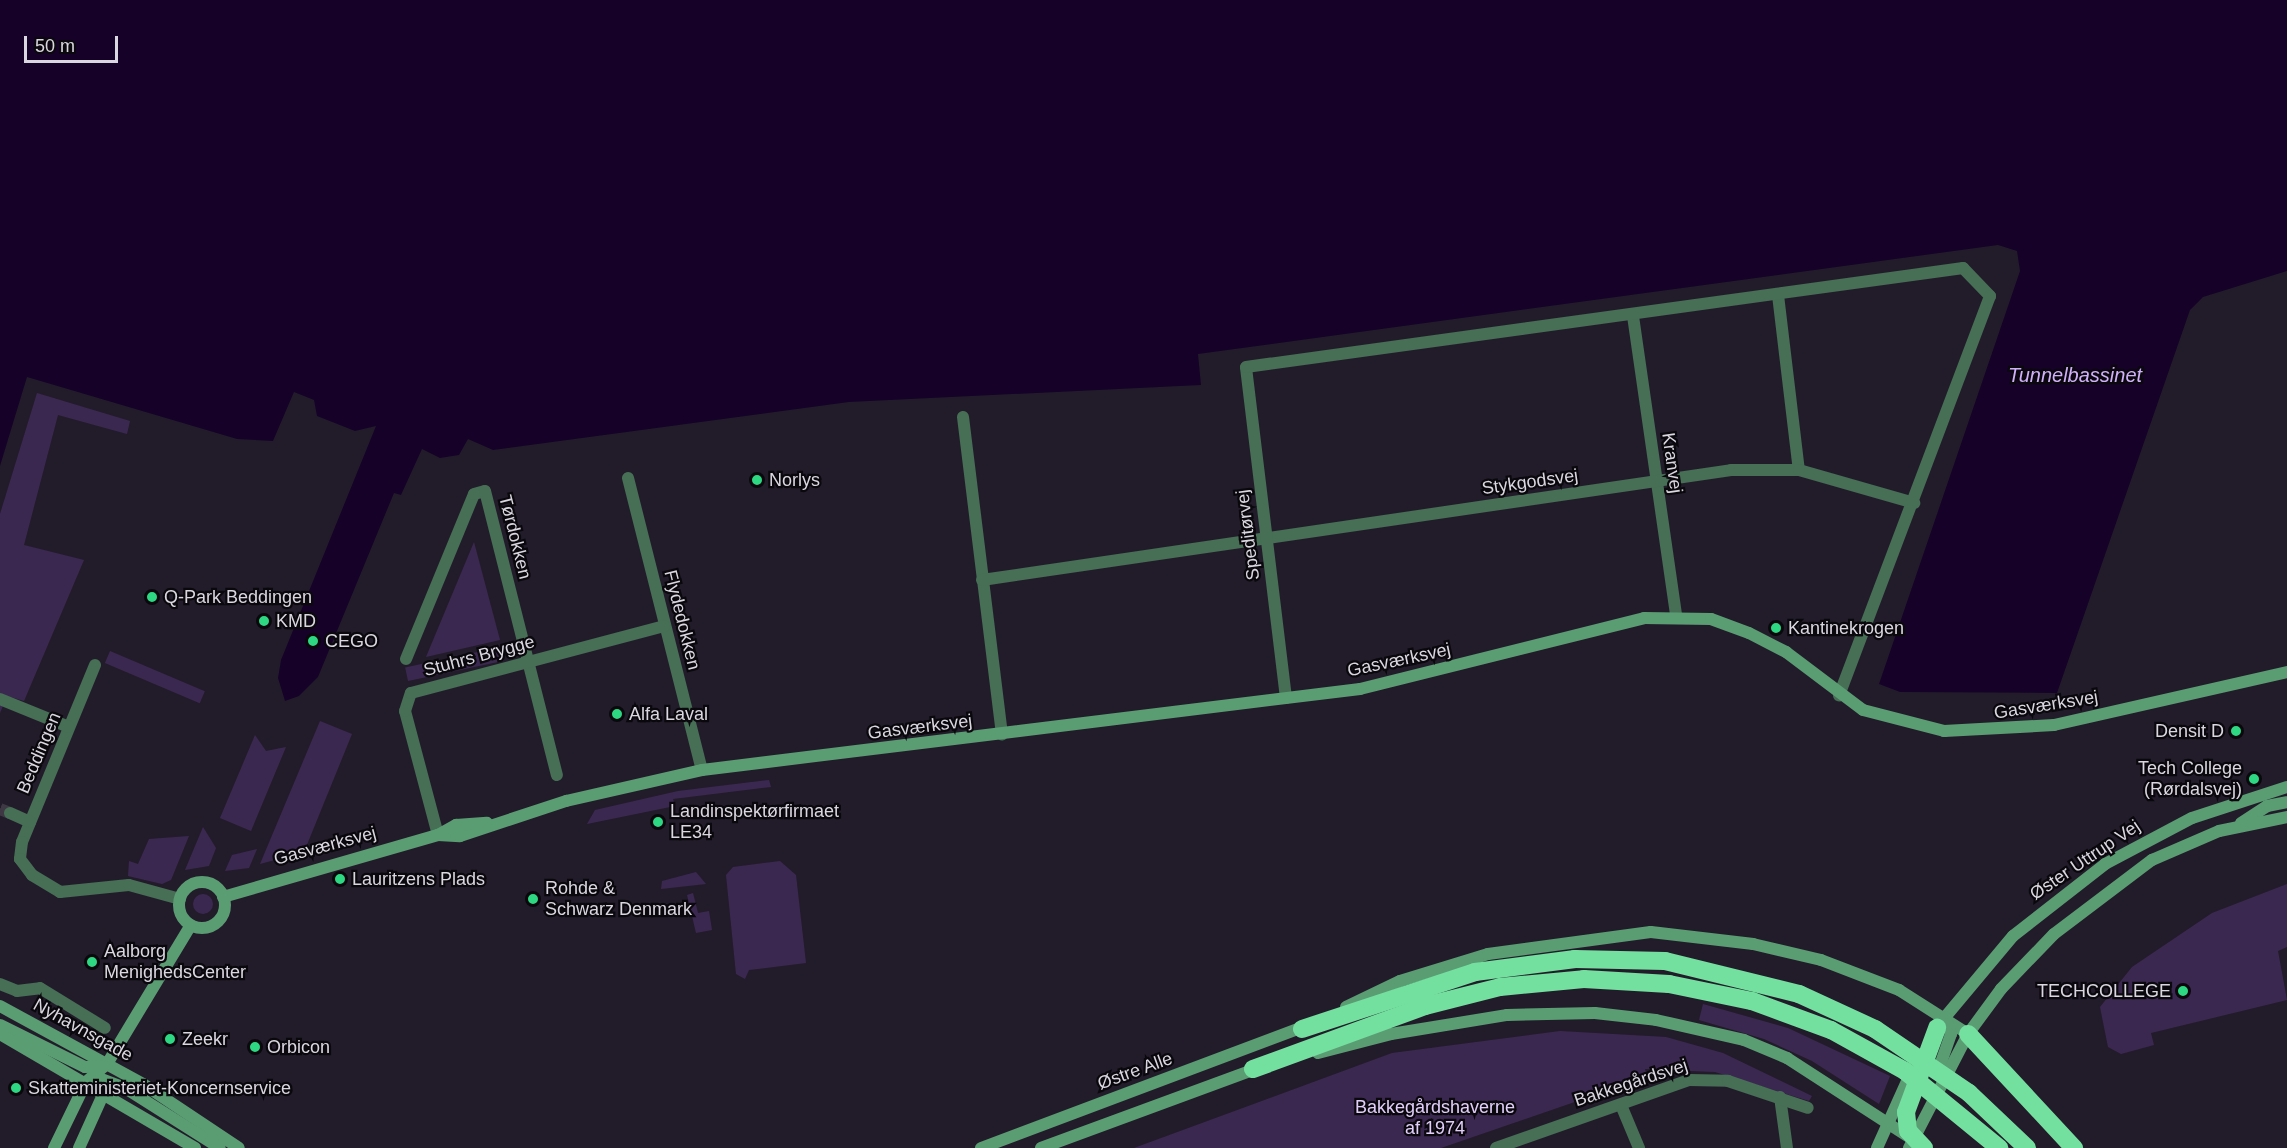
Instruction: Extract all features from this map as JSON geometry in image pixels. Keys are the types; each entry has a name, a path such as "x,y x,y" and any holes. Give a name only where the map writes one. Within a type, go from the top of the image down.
{"highway":[{"path":"1302,1029 1475,972 1575,959 1665,961 1799,994 1875,1029 1969,1093 2027,1148"},
{"path":"1253,1069 1425,1006 1500,987 1584,979 1669,984 1752,1001 1840,1035 1940,1095 1999,1148"},
{"path":"1908,1131 1940,1023"},
{"path":"1966,1038 2074,1148"}],"street":[{"path":"1633,316 1963,268 1990,296 1914,502 1839,695"},
{"path":"1778,295 1799,470"},
{"name":"Speditørvej","path":"1286,698 1246,367 1633,316"},
{"name":"Kranvej","path":"1633,316 1676,615"},
{"path":"963,417 1002,735"},
{"name":"Stykgodsvej","path":"1267,536 1731,470 1799,470 1914,502"},
{"name":"Flydedokken","path":"628,478 702,770"},
{"name":"Tørdokken","path":"406,659 474,494 485,491 557,776"},
{"path":"982,580 1267,536"},
{"name":"Gasværksvej","path":"224,897 438,835 456,825 488,823 702,770 1002,735 1359,688 1644,618 1676,615 1711,619 1769,642 1839,695 1893,720 1990,732 2054,725 2287,672"},
{"name":"Stuhrs Brygge","path":"438,835 406,699 422,689 664,626"},
{"name":"Beddingen","path":"95,665 30,822 20,858 32,875 55,889 86,893 137,885 180,899"},
{"path":"0,699 69,727"},
{"name":"Øster Uttrup Vej","path":"1940,1023 2013,936 2105,864 2192,818 2287,787"},
{"path":"2235,827 2267,806 2287,802"},
{"path":"10,813 30,822"},
{"path":"1877,1148 1908,1131 1966,1038 2020,967 2081,912 2152,860 2235,827 2287,817"},
{"path":"203,882 224,897 224,912 214,924 191,925 181,914 180,899 188,886 203,882"},
{"path":"54,1148 86,1082 107,1064 191,925"},
{"name":"Østre Alle","path":"981,1148 1302,1029 1400,981 1488,954 1651,932 1803,955 1899,990 1940,1023 1966,1038"},
{"path":"0,984 17,991 40,988 105,1028"},
{"name":"Nyhavnsgade","path":"0,1006 107,1064 239,1148"},
{"path":"1041,1148 1253,1069 1391,1034 1482,1018 1595,1013 1686,1025 1744,1040 1809,1069 1908,1131"},
{"path":"0,1025 85,1067 107,1064"},
{"path":"0,1034 86,1082 106,1087 220,1148"},
{"path":"79,1148 106,1087 107,1064"},
{"name":"Bakkegårdsvej","path":"1496,1148 1706,1078 1780,1097 1808,1108"},
{"path":"106,1087 195,1148"},
{"path":"1780,1097 1787,1148"},
{"path":"1620,1105 1639,1148"}],"green space":[{"path":"37,393 130,421 127,434 58,415 24,545 84,560 24,701 7,696 0,713 0,514"},
{"path":"474,542 500,640 426,657"},
{"path":"501,647 504,661 408,681 405,667"},
{"path":"110,651 205,691 200,703 105,663"},
{"path":"320,721 352,734 304,852 260,864"},
{"path":"255,735 266,751 286,747 251,831 220,818"},
{"path":"769,780 771,787 673,799 675,806 587,824 595,810 678,791"},
{"path":"203,827 216,848 209,866 185,870"},
{"path":"189,836 171,880 162,884 128,876 129,861 138,864 149,839"},
{"path":"257,849 249,868 225,871 232,855"},
{"path":"780,861 796,875 806,963 749,970 745,979 736,974 726,875 733,867"},
{"path":"696,872 706,884 661,889 662,881"},
{"path":"2287,884 2287,947 2278,951 2287,1000 2151,1033 2154,1045 2121,1054 2108,1047 2100,1007 2132,967 2212,913"},
{"path":"693,893 698,913 709,911 712,930 696,933 687,895"},
{"path":"199,894 207,894 213,900 213,908 207,914 199,914 193,908 193,900"},
{"path":"1703,1004 1788,1028 1890,1076 1879,1104 1812,1061 1764,1039 1699,1020"},
{"name":"Bakkegårdshaverne af 1974","path":"1560,1031 1666,1037 1723,1053 1812,1096 1809,1101 1715,1072 1645,1069 1647,1077 1441,1148 1134,1148 1392,1053"}],"water":[{"name":"Tunnelbassinet","path":"0,0 2287,0 2287,271 2203,297 2190,310 2057,693 1900,692 1879,684 2020,271 2017,251 1998,245 1198,354 1201,385 849,402 493,450 468,439 459,455 440,458 422,449 401,495 394,493 318,677 299,696 285,701 278,678 281,660 376,426 355,431 317,416 314,400 294,392 273,441 237,439 27,377 0,466"}],"tunnel":[{"path":"0,809 10,813"}],"place":[{"name":"Norlys","path":"757,480"},
{"name":"Q-Park Beddingen","path":"152,597"},
{"name":"KMD","path":"264,621"},
{"name":"Kantinekrogen","path":"1776,628"},
{"name":"CEGO","path":"313,641"},
{"name":"Alfa Laval","path":"617,714"},
{"name":"Densit D","path":"2236,731"},
{"name":"Tech College (Rørdalsvej)","path":"2254,779"},
{"name":"Landinspektørfirmaet LE34","path":"658,822"},
{"name":"Lauritzens Plads","path":"340,879"},
{"name":"Rohde & Schwarz Denmark","path":"533,899"},
{"name":"Aalborg MenighedsCenter","path":"92,962"},
{"name":"TECHCOLLEGE","path":"2183,991"},
{"name":"Zeekr","path":"170,1039"},
{"name":"Orbicon","path":"255,1047"},
{"name":"Skatteministeriet-Koncernservice","path":"16,1088"}]}
